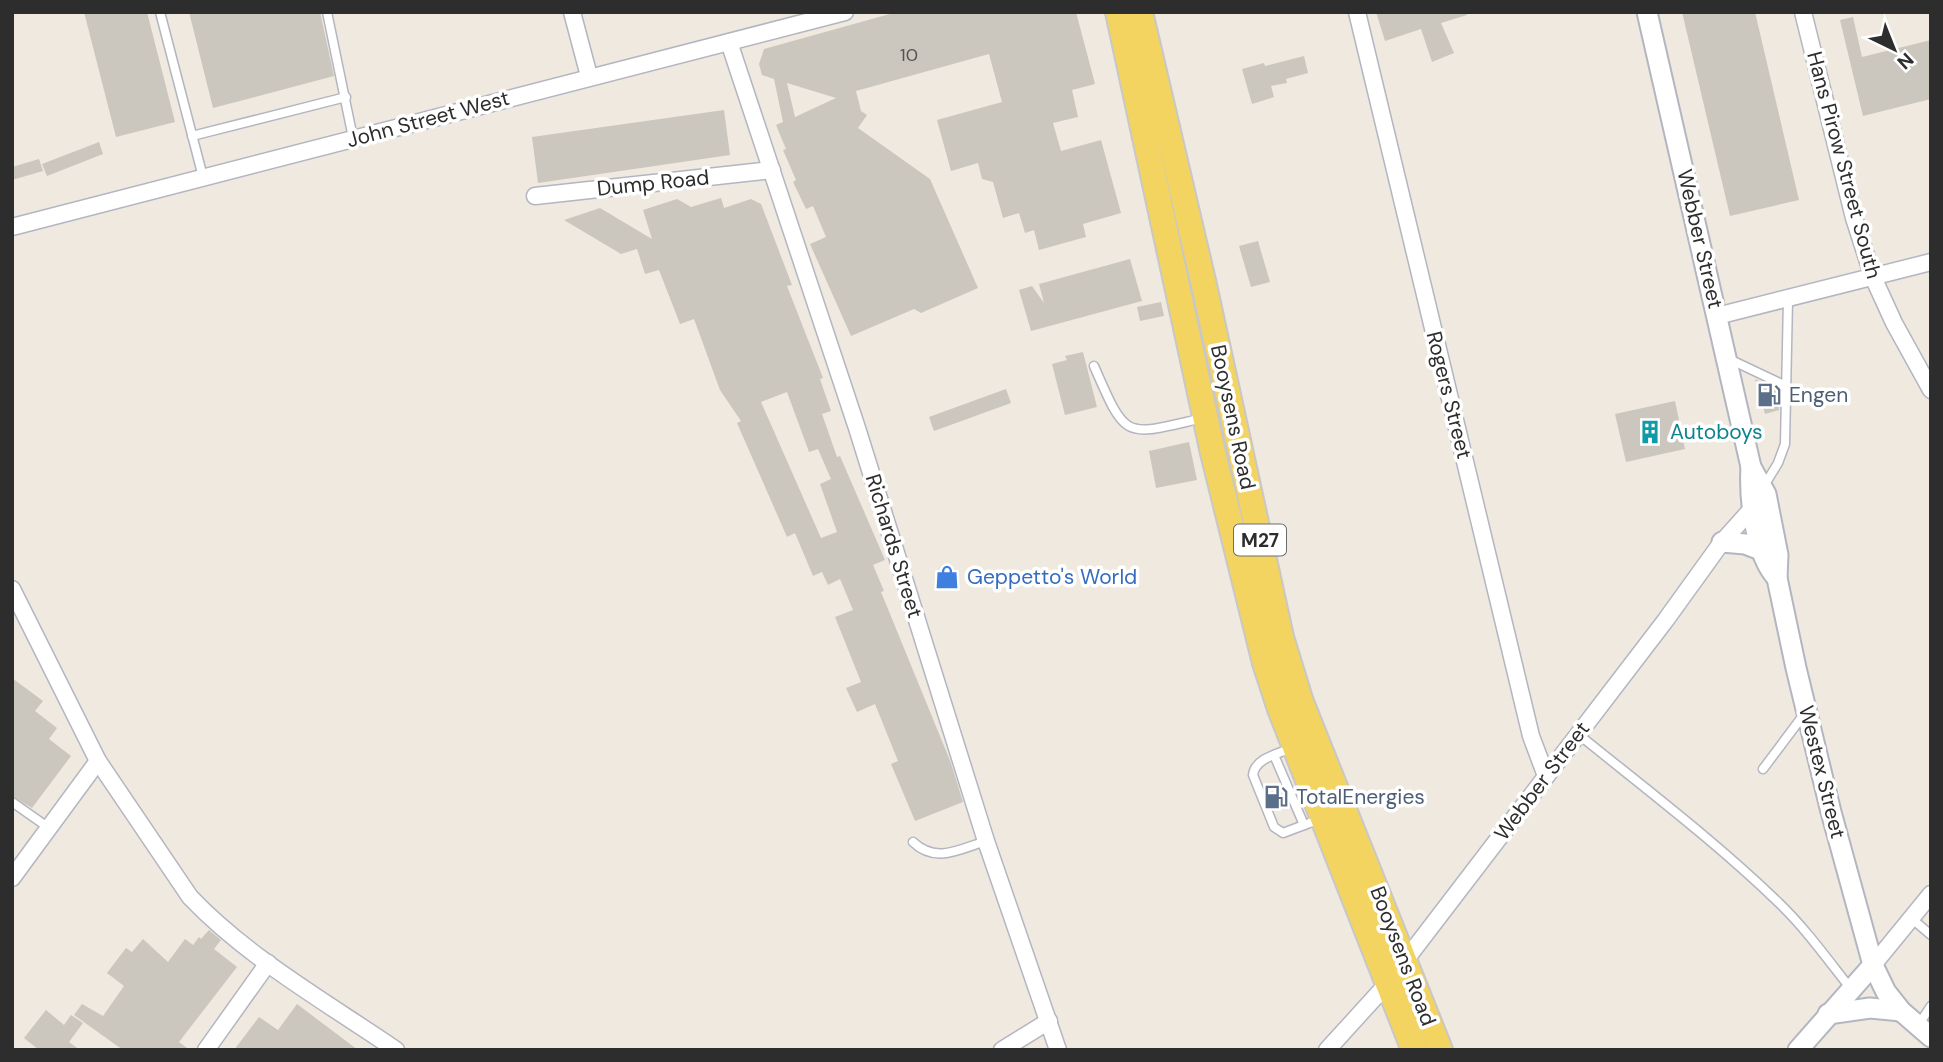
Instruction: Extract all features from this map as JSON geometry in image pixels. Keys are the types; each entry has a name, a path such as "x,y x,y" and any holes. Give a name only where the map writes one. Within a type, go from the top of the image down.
{"main road":[{"name":"Booysens Road","path":"1118,12 1206,418 1284,751 1388,983 1414,1050"},
{"name":"Booysens Road","path":"1140,12 1204,285 1281,637 1301,702 1440,1050"}],"street":[{"path":"572,12 589,76"},
{"name":"John Street West","path":"12,227 845,12"},
{"name":"Rogers Street","path":"1357,12 1531,736 1546,776"},
{"name":"Webber Street","path":"1328,1050 1388,983 1722,542 1760,496 1751,467 1647,12"},
{"name":"Hans Pirow Street South","path":"1803,12 1854,218 1872,277 1931,390"},
{"name":"Richards Street","path":"729,42 857,428 986,841 1058,1050"},
{"name":"Dump Road","path":"535,196 772,170"},
{"path":"1717,316 1931,262"},
{"name":"Westex Street","path":"1760,496 1763,551 1767,565 1777,578"},
{"name":"Westex Street","path":"1760,496 1778,555 1777,578 1831,812 1873,965 1882,985 1901,1011 1924,1032"},
{"path":"1722,542 1745,544 1763,551"},
{"path":"14,598 98,761 190,897 206,914 268,963 396,1050"},
{"path":"12,878 98,761"},
{"path":"1798,1050 1931,894"},
{"path":"206,1050 268,963"},
{"path":"1828,1014 1870,1008 1901,1011"},
{"path":"1002,1050 1049,1021"}],"lane":[{"path":"160,12 203,177"},
{"path":"327,12 353,138"},
{"path":"192,136 346,97"},
{"path":"1760,496 1785,444 1788,299"},
{"path":"1727,358 1786,386"},
{"path":"1094,366 1113,411 1133,430 1148,431 1206,418"},
{"path":"1763,769 1807,710"},
{"path":"1578,734 1696,830 1779,903 1851,989"},
{"path":"1284,751 1254,767 1253,775 1274,827 1283,833 1314,822"},
{"path":"12,802 49,828"},
{"path":"913,842 921,849 936,854 986,841"},
{"path":"1911,918 1931,935"},
{"path":"1924,1032 1931,1006"}],"building":[{"path":"84,12 147,12 175,122 116,137"},
{"path":"189,12 320,12 334,76 213,108"},
{"path":"897,12 1076,12 1095,84 1072,90 1078,117 1053,123 1061,151 1101,140 1121,213 1083,224 1086,237 1039,250 1034,230 1025,233 1019,213 1003,218 993,182 982,179 978,163 951,171 937,120 1002,102 989,54 856,91 861,111 867,115 858,128 930,179 978,288 921,313 914,309 851,336 810,244 826,237 813,206 806,209 793,182 796,180 776,125 783,122 774,79 762,75 759,64 764,49","holes":["787,83 836,98 795,117"]},
{"path":"1376,12 1466,12 1467,15 1441,23 1454,53 1432,62 1421,29 1385,41"},
{"path":"1682,12 1755,12 1799,200 1730,216"},
{"path":"1853,17 1862,57 1931,40 1931,99 1863,116 1840,20"},
{"path":"1304,56 1308,73 1286,79 1287,83 1271,86 1274,97 1252,104 1242,69"},
{"path":"724,110 730,155 538,183 532,137"},
{"path":"99,142 103,154 47,176 42,164"},
{"path":"39,159 43,171 12,180 12,167"},
{"path":"721,198 724,208 751,199 761,204 792,285 787,286 823,378 820,379 831,411 822,414 837,457 840,456 885,560 873,565 884,591 881,592 951,763 963,802 915,821 891,764 898,761 875,704 857,712 846,688 861,682 835,617 853,610 840,579 828,585 822,572 813,576 795,533 787,537 737,423 741,421 720,390 694,319 680,324 659,270 645,274 637,249 621,254 564,220 600,208 652,239 643,210 677,199 691,207","holes":["787,392 809,452 818,449 831,479 820,484 837,532 821,538 761,402"]},
{"path":"1258,241 1270,282 1251,287 1239,246"},
{"path":"1130,259 1142,301 1031,331 1019,290 1032,286 1044,303 1039,284"},
{"path":"1161,302 1164,316 1140,321 1137,307"},
{"path":"1083,352 1097,407 1065,415 1052,364 1067,360 1065,356"},
{"name":"Engen","path":"1755,379 1777,389 1779,410 1765,414"},
{"path":"1006,389 1011,403 934,431 929,417"},
{"name":"Autoboys","path":"1675,401 1685,449 1626,462 1615,414"},
{"path":"1189,442 1197,480 1156,488 1149,451"},
{"path":"12,678 43,701 35,711 57,728 49,739 71,756 32,808 12,796"},
{"path":"209,930 221,940 214,949 237,967 179,1042 190,1050 123,1050 74,1015 82,1004 103,1016 124,986 107,973 126,948 132,952 143,939 168,962 185,939 193,945"},
{"path":"297,1004 358,1050 234,1050 259,1017 278,1030"},
{"path":"46,1010 64,1025 71,1015 83,1023 69,1042 80,1050 39,1050 24,1038"}],"place":[{"name":"Engen","path":"1769,395"},
{"name":"Autoboys","path":"1650,432"},
{"name":"Geppetto's World","path":"947,577"},
{"name":"TotalEnergies","path":"1276,797"}]}
